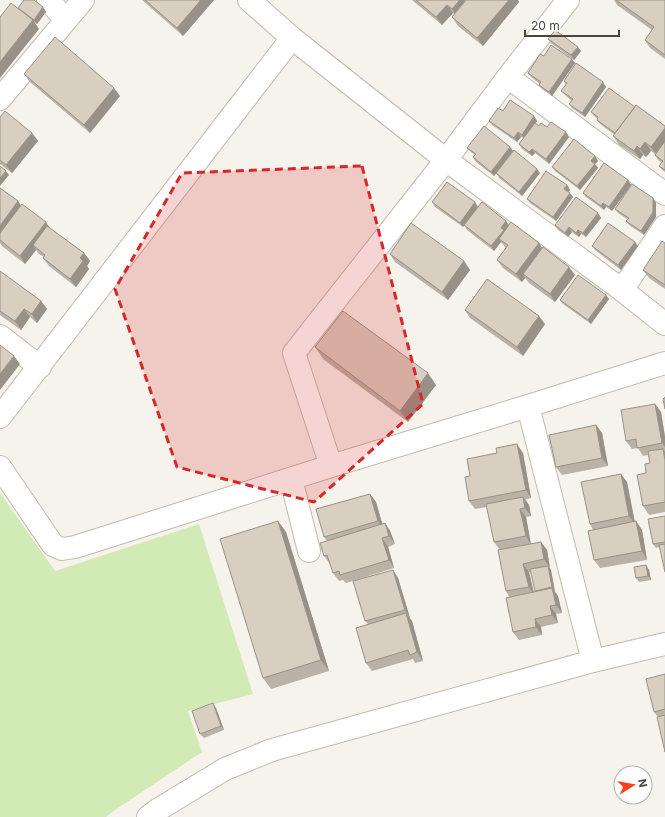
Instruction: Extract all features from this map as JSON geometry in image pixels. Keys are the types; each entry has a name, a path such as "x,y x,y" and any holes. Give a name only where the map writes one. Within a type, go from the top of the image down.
{"street":[{"path":"48,0 66,20"},
{"path":"0,99 83,0"},
{"path":"249,0 292,38 446,160 622,290 665,324"},
{"path":"331,466 294,352 446,160 568,0"},
{"path":"0,417 292,38"},
{"path":"508,77 665,194"},
{"path":"622,290 665,226"},
{"path":"0,336 40,367"},
{"path":"0,467 52,545 62,550 665,363"},
{"path":"528,406 593,661"},
{"path":"291,479 309,551"},
{"path":"154,815 225,769 272,750 593,661 665,644"}],"highlighted area":[{"path":"362,166 423,404 314,502 177,467 115,289 182,173"}],"green space":[{"path":"0,493 55,571 199,524 253,694 188,711 202,752 106,817 0,817"}],"building":[{"path":"24,0 34,0 43,7 34,20 18,8"},
{"path":"145,0 201,0 177,28"},
{"path":"416,0 460,0 452,9 447,5 436,17"},
{"path":"466,0 509,0 477,38 452,17"},
{"path":"616,0 665,0 665,55 645,40 654,27"},
{"path":"11,3 33,20 0,62 0,17"},
{"path":"555,30 578,47 571,55 548,39"},
{"path":"55,37 114,88 84,125 24,74"},
{"path":"551,45 572,59 549,92 539,85 541,82 528,73 540,54 544,56"},
{"path":"576,63 603,82 582,113 569,104 573,99 561,91 567,83 564,81"},
{"path":"609,88 635,107 615,133 597,120 598,117 591,112"},
{"path":"510,100 534,116 522,135 518,132 514,138 489,121 498,108 503,111"},
{"path":"636,105 665,126 665,128 651,147 645,142 640,149 637,146 634,151 613,136"},
{"path":"5,111 32,133 6,165 0,160 0,117"},
{"path":"551,122 566,132 546,159 532,149 529,152 519,144 535,123 539,126 541,123 547,127"},
{"path":"484,126 510,147 491,172 473,157 476,154 467,148"},
{"path":"574,139 595,156 591,161 595,164 577,186 552,167"},
{"path":"665,141 665,170 659,166 663,161 655,155"},
{"path":"514,150 537,169 519,192 496,173"},
{"path":"604,163 628,180 609,207 603,203 601,206 583,193"},
{"path":"0,166 6,171 0,178"},
{"path":"546,171 567,185 564,189 570,193 553,217 527,199"},
{"path":"447,182 475,202 460,223 432,202"},
{"path":"632,184 653,198 653,212 641,231 626,221 629,218 615,209"},
{"path":"0,188 18,201 0,226"},
{"path":"576,197 598,213 583,233 578,230 576,233 569,227 565,233 555,225"},
{"path":"482,202 506,221 501,228 504,230 491,246 464,225"},
{"path":"22,204 46,222 20,256 0,240 0,233"},
{"path":"511,222 539,243 516,274 497,260 508,245 499,239"},
{"path":"411,223 464,261 442,292 390,254"},
{"path":"608,223 635,242 618,265 592,246"},
{"path":"47,226 84,253 80,258 83,261 70,279 43,258 45,255 33,245"},
{"path":"662,241 665,243 665,285 643,270"},
{"path":"543,247 569,267 550,294 523,274"},
{"path":"0,271 41,301 32,314 24,309 15,321 0,311"},
{"path":"578,275 606,295 588,320 560,300"},
{"path":"487,279 539,316 517,347 465,310"},
{"path":"343,311 428,373 400,411 315,347"},
{"path":"0,345 14,356 0,374"},
{"path":"665,397 665,409 663,399"},
{"path":"655,404 662,443 637,448 636,439 626,441 621,410"},
{"path":"596,425 602,458 556,467 549,435"},
{"path":"517,444 526,490 469,501 465,477 470,476 467,459 497,453 496,448"},
{"path":"663,449 665,460 665,502 643,506 637,475 646,473 645,464 650,463 648,451"},
{"path":"621,474 629,516 590,524 581,482"},
{"path":"370,494 378,521 324,537 316,509"},
{"path":"523,497 525,508 520,509 526,536 494,542 486,504"},
{"path":"665,516 665,542 653,544 648,519"},
{"path":"278,521 321,660 263,678 220,539"},
{"path":"636,521 642,551 594,560 588,531"},
{"path":"385,523 389,536 382,538 389,560 340,575 339,571 333,573 327,555 324,556 320,543"},
{"path":"541,542 544,559 523,564 529,587 506,591 498,550"},
{"path":"665,544 665,572 659,545"},
{"path":"646,565 648,576 636,578 634,567"},
{"path":"548,566 552,587 535,591 530,569"},
{"path":"393,570 405,610 365,621 353,581"},
{"path":"552,588 556,605 550,606 552,615 535,619 536,627 513,632 506,598"},
{"path":"406,613 417,652 410,655 408,650 366,663 356,628"},
{"path":"665,674 665,709 654,712 646,679"},
{"path":"213,703 221,726 200,734 192,711"},
{"path":"665,715 665,752 657,717"}]}
